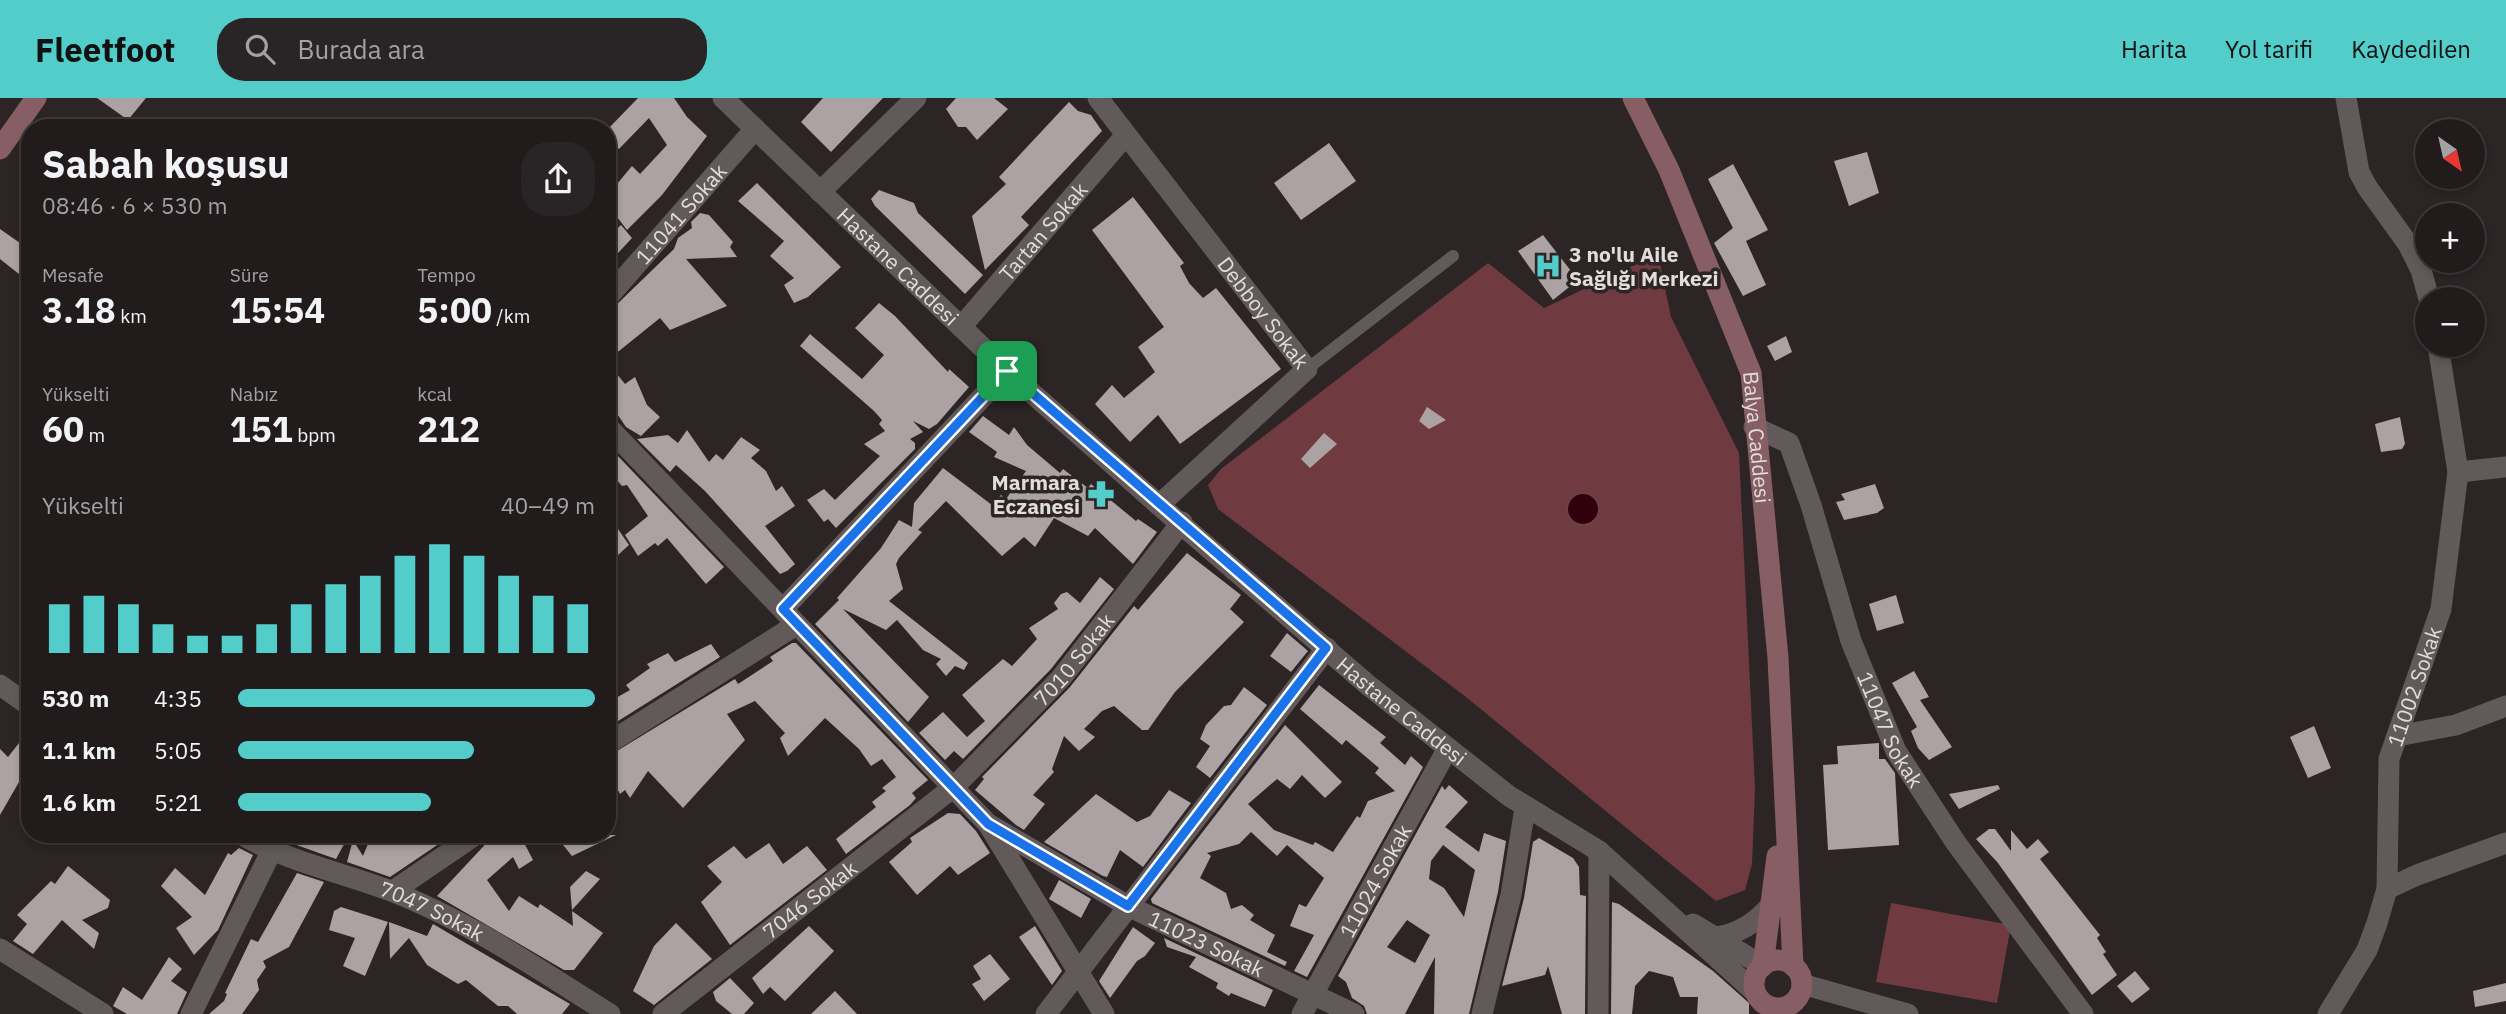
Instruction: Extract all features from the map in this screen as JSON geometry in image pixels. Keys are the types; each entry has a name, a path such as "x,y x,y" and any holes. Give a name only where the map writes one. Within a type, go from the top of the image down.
{"main road":[{"path":"21,119 36,98"},
{"name":"Balya Caddesi","path":"1633,98 1669,170 1751,373 1754,427 1778,658 1783,802 1795,992"},
{"path":"0,149 21,119"},
{"name":"Balya Caddesi","path":"1761,1003 1755,978 1763,966 1783,802"},
{"path":"1761,1003 1778,1008 1795,992 1778,961 1763,966"}],"street":[{"name":"Hastane Caddesi","path":"723,98 1007,371 1159,505 1448,748 1525,807 1599,851 1761,1003"},
{"path":"820,192 916,98"},
{"name":"Debboy Sokak","path":"1098,98 1307,369 1159,505"},
{"path":"2346,98 2359,172 2409,244 2426,287"},
{"name":"11041 Sokak","path":"616,288 755,129"},
{"name":"Tartan Sokak","path":"961,327 1125,135"},
{"name":"11002 Sokak","path":"2328,1014 2367,950 2386,889 2389,759 2406,702 2427,654 2441,609 2458,472 2440,357"},
{"path":"616,738 790,617 1007,371"},
{"name":"11047 Sokak","path":"1754,427 1789,443 1811,505 1851,641 1896,751 1956,843 2083,1014"},
{"path":"616,435 955,786 988,824 1104,1014"},
{"path":"2458,472 2506,467"},
{"name":"7010 Sokak","path":"955,786 1061,678 1182,522"},
{"path":"1045,1014 1326,648"},
{"path":"3,693 21,701"},
{"path":"2397,736 2456,725 2506,706"},
{"name":"11024 Sokak","path":"1302,1014 1448,748"},
{"name":"7046 Sokak","path":"677,1010 955,786"},
{"path":"1482,1014 1511,895 1525,807"},
{"name":"11023 Sokak","path":"988,824 1128,906 1354,1014"},
{"path":"191,1014 273,843"},
{"name":"7047 Sokak","path":"273,843 393,891 480,933 610,1014"},
{"path":"393,891 463,843"},
{"path":"2386,889 2417,875 2506,844"},
{"path":"1598,1014 1599,851"},
{"name":"Hastane Caddesi","path":"1630,882 1763,966"},
{"path":"1715,937 1733,935 1762,916 1771,905"},
{"path":"0,948 103,1014"},
{"path":"1795,992 1908,1014"}],"lane":[{"path":"1307,369 1453,256"}],"shaded area":[{"path":"1658,254 1671,317 1739,453 1755,788 1752,864 1745,890 1716,901 1466,697 1218,509 1208,485 1221,469 1488,263 1544,308"},
{"path":"1583,493 1595,497 1599,509 1595,521 1583,525 1571,521 1567,509 1571,497"},
{"path":"1891,903 2011,925 1997,1003 1876,982"}],"building":[{"path":"97,98 146,98 127,119"},
{"path":"638,98 674,98 687,117 707,136 662,195 627,230 616,216 616,185 632,166 640,174 667,145 649,118 619,149 616,146 616,121"},
{"path":"823,98 883,98 831,152 801,122"},
{"path":"956,98 994,98 1008,109 977,140 966,127 958,127 946,109"},
{"path":"1069,102 1078,111 1091,115 1102,131 1021,217 1029,225 985,270 972,216 1006,184 999,177"},
{"path":"1329,143 1356,181 1301,220 1274,183"},
{"path":"1867,152 1879,193 1849,206 1834,161"},
{"path":"1733,164 1768,230 1746,241 1766,285 1743,296 1714,243 1733,228 1708,179"},
{"path":"757,183 841,267 808,297 794,303 784,285 794,278 770,256 784,241 738,201"},
{"path":"879,190 914,203 918,213 983,275 965,294 875,206 871,199"},
{"path":"1133,197 1184,263 1180,266 1189,283 1203,298 1216,288 1281,369 1180,444 1158,415 1130,442 1095,404 1112,385 1124,398 1155,372 1138,347 1164,327 1092,230"},
{"path":"700,213 709,215 733,242 730,247 737,257 686,259 727,306 670,330 660,318 616,352 616,305 674,249 678,238 692,228 691,222"},
{"path":"621,225 632,238 616,255 616,230"},
{"path":"0,229 21,244 21,272 19,274 0,259"},
{"name":"3 no'lu Aile Sağlığı Merkezi","path":"1543,235 1578,280 1553,300 1518,251"},
{"path":"879,303 895,316 948,372 949,369 969,387 937,424 929,429 913,421 923,432 910,439 915,443 915,449 836,528 828,519 824,522 807,500 824,489 835,500 880,456 864,444 885,431 879,424 882,420 874,411 800,346 810,334 862,379 884,355 855,328"},
{"path":"1786,336 1792,352 1775,361 1767,346"},
{"path":"616,373 625,384 635,377 647,405 660,417 641,436 626,427 616,412"},
{"path":"1427,407 1446,420 1429,429 1419,421"},
{"path":"983,416 1009,435 1014,427 1027,445 1060,473 1063,469 1088,488 1091,484 1136,521 1138,519 1157,532 1133,564 1095,528 1088,536 1054,518 1035,547 1024,537 1002,556 946,501 918,530 922,532 899,558 896,564 903,589 889,601 968,663 964,670 955,666 946,676 936,664 941,659 923,650 897,620 886,630 843,609 929,697 908,722 815,624 839,600 837,598 881,548 899,520 912,527 914,503 943,468 992,505 1001,495 1006,499 1026,471 994,457 997,452 969,432"},
{"path":"2400,417 2405,444 2402,449 2381,452 2375,424"},
{"path":"687,430 709,462 716,454 723,460 741,437 760,450 751,458 766,471 776,491 782,486 795,506 765,526 795,564 787,571 780,574 705,491 676,465 670,472 637,439 668,435 678,443"},
{"path":"1324,433 1337,444 1310,468 1301,459"},
{"path":"616,454 724,567 706,584 667,538 638,556 625,535 648,516 627,485 622,486 616,479"},
{"path":"1875,484 1884,508 1877,513 1844,520 1836,502 1845,500 1841,494"},
{"path":"616,526 629,545 616,557"},
{"path":"1187,553 1241,595 1230,609 1244,622 1175,692 1148,730 1142,730 1114,706 1102,711 1084,729 1095,737 1079,751 1064,736 1052,769 1054,772 1033,795 1045,804 1024,830 975,790 984,779 982,777 1070,687 1134,606 1138,610"},
{"path":"1100,577 1114,589 1051,669 963,759 954,751 945,760 919,733 943,712 967,737 985,721 962,695 1003,659 1012,666 1037,639 1029,628 1058,609 1054,603 1061,594 1067,592 1080,603"},
{"path":"1896,595 1904,623 1877,631 1869,604"},
{"path":"1287,633 1308,651 1291,672 1270,656"},
{"path":"796,643 928,780 912,793 916,798 910,805 846,854 836,839 876,807 872,802 886,791 882,788 896,777 882,759 871,766 859,749 825,718 788,756 780,738 785,733 755,701 727,714 745,740 683,808 648,771 630,798 625,790 620,794 618,790 616,791 616,752 735,679 738,684 773,661 770,657"},
{"path":"711,644 720,657 616,722 616,698 630,690 626,685 650,668 647,664 668,653 675,662"},
{"path":"1914,671 1929,697 1920,700 1952,747 1929,760 1918,748 1911,731 1917,727 1892,683"},
{"path":"1319,685 1386,737 1380,743 1405,765 1411,756 1423,767 1307,977 1294,971 1314,935 1290,926 1299,904 1306,907 1324,878 1287,845 1277,856 1251,832 1239,844 1207,853 1211,856 1200,878 1226,893 1231,909 1242,905 1254,915 1250,920 1275,935 1267,952 1287,962 1285,966 1152,903 1151,899 1285,725 1342,782 1325,798 1302,775 1290,789 1277,779 1248,804 1274,830 1313,845 1315,842 1333,852 1357,816 1360,818 1368,801 1395,791 1375,773 1379,768 1346,740 1342,745 1300,709"},
{"path":"1244,687 1267,705 1210,778 1196,767 1210,746 1200,739 1206,725 1224,706 1231,705"},
{"path":"2314,726 2331,768 2308,778 2290,737"},
{"path":"21,740 21,779 0,815 0,749 8,757"},
{"path":"1879,743 1879,759 1885,759 1895,773 1899,845 1828,850 1823,765 1838,764 1837,746"},
{"path":"1449,785 1468,802 1445,827 1479,852 1484,833 1506,841 1498,892 1469,1014 1434,1014 1435,957 1405,1014 1367,1014 1364,1006 1352,998 1346,982 1338,976 1442,786 1445,790","holes":["1443,845 1475,870 1464,917 1444,888 1429,879 1431,861","1407,920 1430,935 1415,963 1387,947"]},
{"path":"1998,785 2000,789 1959,809 1949,794"},
{"path":"1169,790 1191,803 1143,867 1120,850 1107,877 1103,876 1044,842 1096,794 1137,822 1150,816"},
{"path":"948,813 960,814 976,831 990,853 958,875 950,866 917,895 889,862 912,842 910,838"},
{"path":"1989,829 1995,829 2011,851 2011,830 2027,849 2038,839 2049,852 2040,859 2100,935 2097,938 2106,952 2103,954 2117,975 2092,995 1998,863 1976,839"},
{"path":"1539,838 1573,858 1579,867 1580,895 1586,896 1585,1014 1562,1014 1548,966 1545,975 1502,986 1524,898 1533,842"},
{"path":"291,843 345,843 336,859"},
{"path":"352,843 363,856 368,843 440,843 390,877 347,862"},
{"path":"487,843 524,843 533,860 519,869 513,857 487,880 509,911 519,896 538,908 540,904 573,926 572,911 603,933 574,970 564,970 437,896"},
{"path":"561,843 599,843 572,856"},
{"path":"769,843 783,864 807,846 827,870 730,945 701,902 722,882 707,866 734,846 746,859"},
{"path":"239,848 253,855 218,930 194,955 176,928 192,917 161,886 175,868 205,895 228,853 231,855"},
{"path":"68,866 110,900 108,908 82,920 99,933 94,949 62,920 33,954 13,941 27,924 17,915 51,881 55,884"},
{"path":"586,871 600,879 572,910 570,887"},
{"path":"297,873 324,882 289,947 263,961 266,967 257,980 259,990 242,1014 209,1014 224,1001 227,994 225,993 251,939 258,942"},
{"path":"1059,880 1091,899 1081,918 1049,899"},
{"path":"1612,902 1619,904 1713,971 1749,1003 1749,1014 1697,1014 1698,997 1680,997 1673,977 1649,971 1635,986 1632,1014 1611,1014"},
{"path":"341,907 388,922 365,976 343,966 355,938 329,930 334,911"},
{"path":"389,922 427,936 433,924 570,1004 562,1014 517,1014 508,1006 498,1006 466,980 458,984 427,965 409,938 390,959"},
{"path":"676,923 712,959 654,1005 633,991 654,946"},
{"path":"809,926 834,951 785,1001 770,987 763,994 752,978"},
{"path":"1035,926 1062,971 1052,985 1019,937"},
{"path":"1133,927 1155,943 1145,956 1137,961 1110,998 1099,981"},
{"path":"1164,938 1273,990 1265,1007 1231,993 1229,996 1216,988 1218,983 1189,967 1196,957 1167,947"},
{"path":"990,954 1010,979 984,1001 972,984 981,979 973,966"},
{"path":"169,957 182,969 171,981 187,992 177,1014 127,1014 113,1006 123,987 142,1000"},
{"path":"2135,971 2150,989 2132,1003 2117,986"},
{"path":"730,978 754,1003 744,1014 732,1014 716,1001 713,992"},
{"path":"2506,983 2506,1001 2475,1007 2473,991"},
{"path":"835,991 857,1014 811,1014"}],"place":[{"name":"3 no'lu Aile Sağlığı Merkezi","path":"1548,266"},
{"name":"Marmara Eczanesi","path":"1101,494"}],"route":[{"path":"1007,371 1326,648 1128,906 988,824 955,786 783,609 1007,371"}]}
